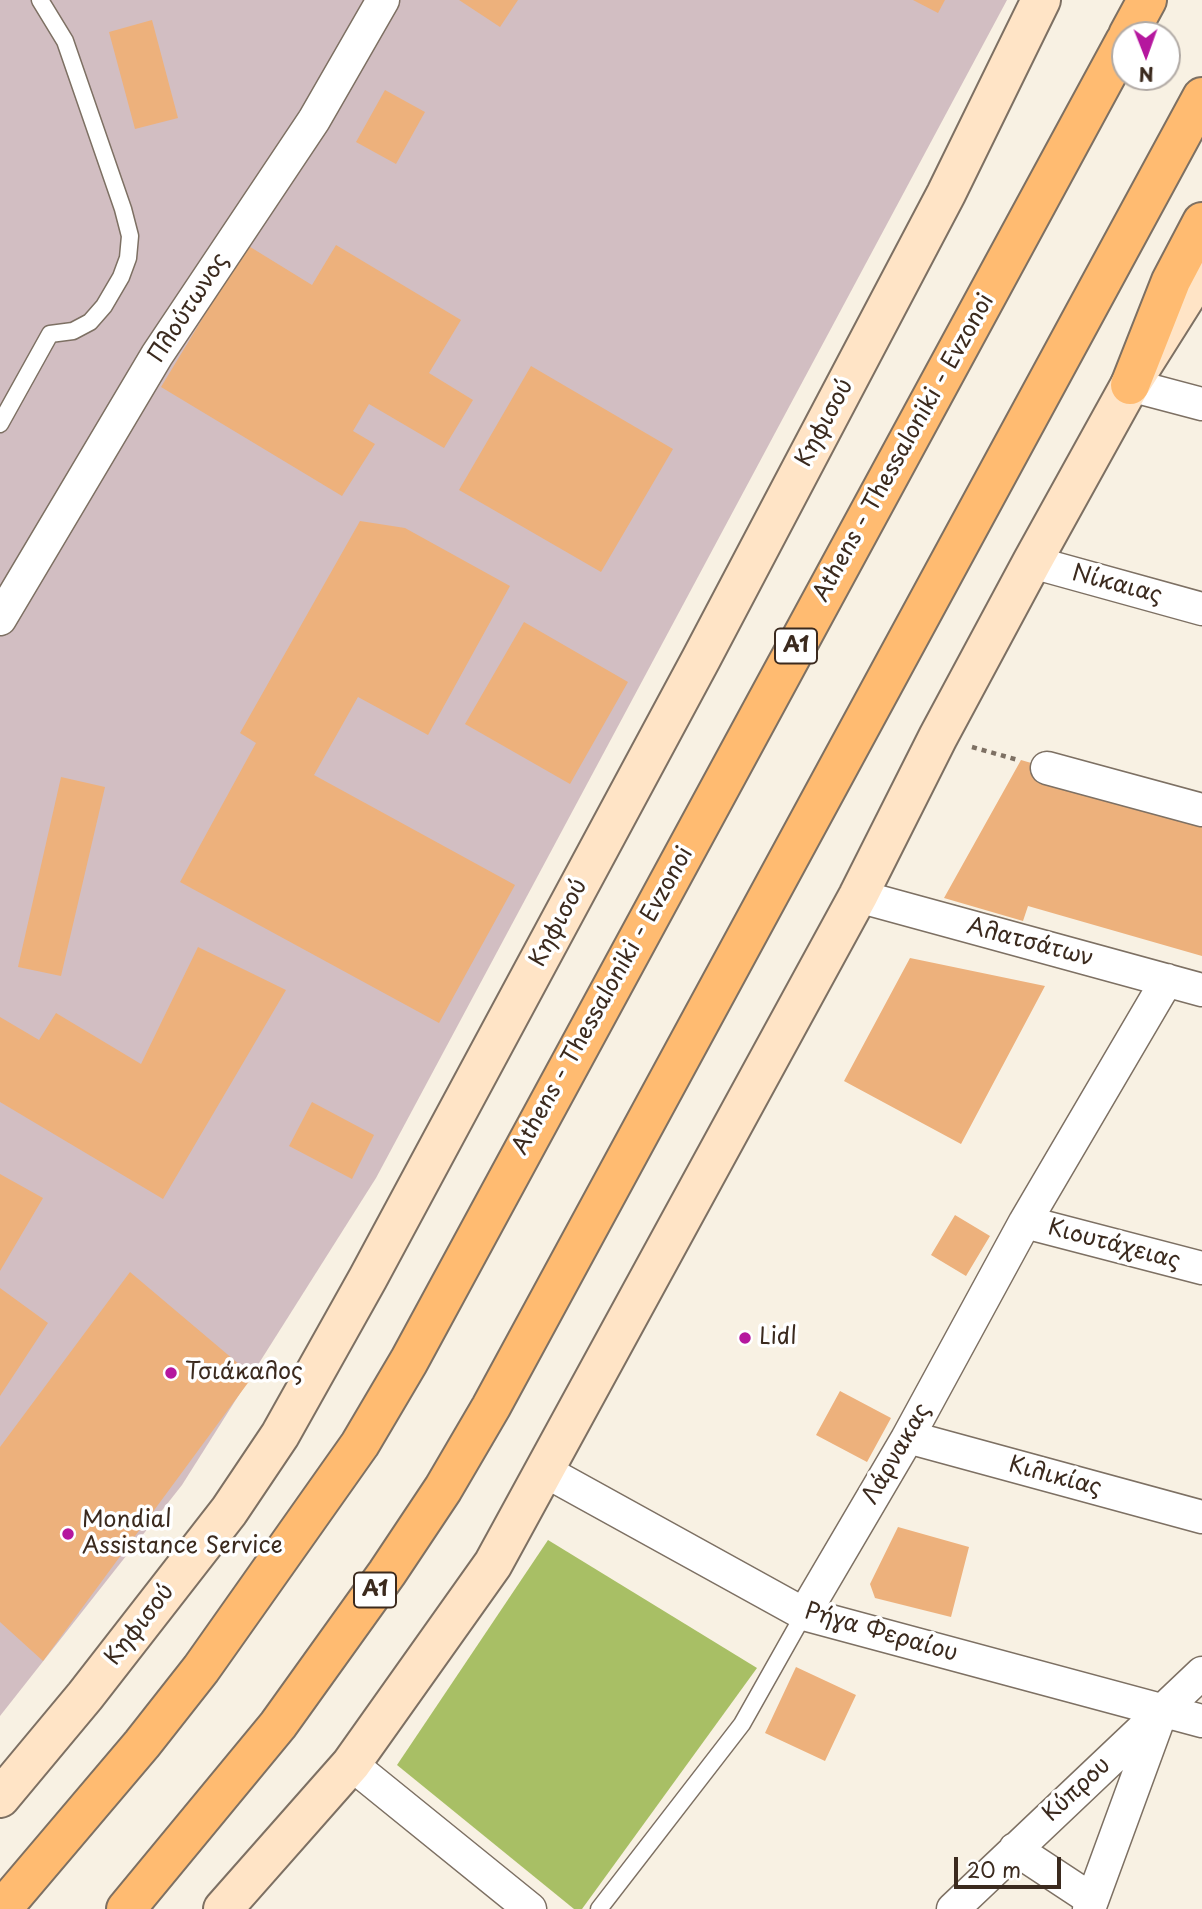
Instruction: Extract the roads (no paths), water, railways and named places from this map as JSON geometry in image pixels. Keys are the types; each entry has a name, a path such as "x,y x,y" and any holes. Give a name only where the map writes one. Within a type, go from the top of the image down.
{"highway":[{"path":"1136,21 1147,0"},
{"name":"Athens - Thessaloniki - Evzonoi","path":"2,1909 184,1690 360,1444 402,1373 1111,67"},
{"name":"Α1","path":"126,1909 278,1725 387,1573 443,1489 491,1407 1202,97"},
{"path":"1130,385 1171,281 1202,222"}],"main road":[{"name":"Κηφισού","path":"0,1798 85,1696 229,1511 280,1435 368,1278 701,659 946,194 1041,0"},
{"path":"223,1909 351,1764 493,1564 858,895 938,737 1032,562 1130,385 1202,271"}],"street":[{"name":"Πλούτωνος","path":"0,620 157,355 314,120 378,2"},
{"path":"1130,385 1202,404"},
{"name":"Νίκαιας","path":"1032,562 1202,609"},
{"path":"1047,768 1202,810"},
{"name":"Αλατσάτων","path":"858,895 1202,990"},
{"name":"Λάρνακας","path":"804,1614 908,1437 1025,1222 1167,980"},
{"name":"Κιουτάχειας","path":"1025,1222 1202,1268"},
{"name":"Κιλικίας","path":"908,1437 1202,1517"},
{"name":"Ρήγα Φεραίου","path":"545,1471 804,1614 1202,1721"},
{"name":"Κύπρου","path":"953,1909 1202,1673"},
{"path":"1015,1849 1090,1904 1162,1710"},
{"path":"351,1764 530,1909"}],"lane":[{"path":"0,424 50,334 73,331 90,321 104,306 124,267 130,236 65,41 40,0"},
{"name":"Λάρνακας","path":"599,1909 742,1724 804,1614"}],"place":[{"name":"Lidl","path":"745,1338"},
{"name":"Τσιάκαλος","path":"171,1373"},
{"name":"Mondial Assistance Service","path":"68,1534"}]}
